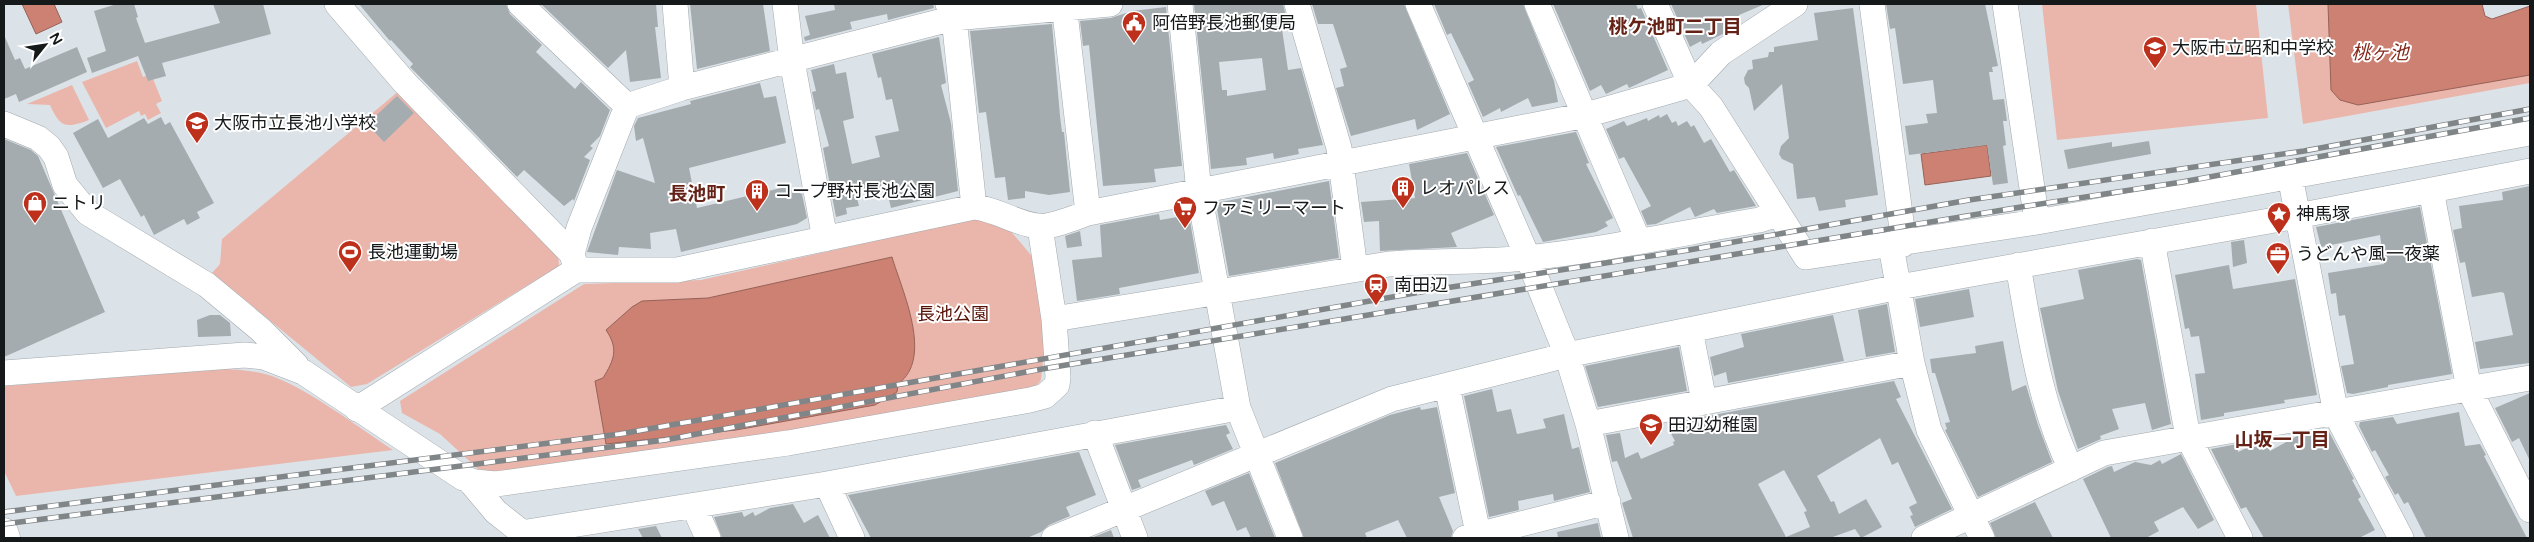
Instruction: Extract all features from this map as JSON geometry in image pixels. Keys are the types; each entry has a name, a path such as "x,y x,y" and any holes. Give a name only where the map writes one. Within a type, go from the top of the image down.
{"main road":[{"path":"4,532 6,538"}],"street":[{"path":"337,4 405,83 574,262"},
{"path":"520,4 628,106"},
{"path":"675,4 682,88"},
{"path":"785,4 792,61 825,239"},
{"path":"574,262 579,228 628,106 682,88 792,61 951,11 1110,4"},
{"path":"1180,4 1198,192 1238,408 1290,538"},
{"path":"1297,4 1342,163 1355,270"},
{"path":"1418,4 1528,258 1567,355 1588,424 1616,538"},
{"path":"1537,4 1638,240"},
{"path":"1655,4 1691,85 1711,107 1806,257 1897,245 2037,222 2530,132"},
{"path":"358,409 574,262 677,270 974,207 988,208 1022,223 1040,227 1088,213 1586,115 1691,85 1721,54 1771,10 1795,4"},
{"path":"1872,4 1897,245 1899,287 1912,363 1929,430 1978,527"},
{"path":"2005,4 2037,222"},
{"path":"1065,6 1088,213"},
{"path":"951,11 974,207"},
{"path":"4,124 38,138 49,147 56,157 66,185 88,212 208,285 261,330 303,372 469,480 496,512 525,536 827,484 1095,432 1238,408"},
{"path":"1054,538 1392,398 1567,355 1899,287 2530,172"},
{"path":"2290,176 2296,216 2336,414 2397,537"},
{"path":"2431,190 2469,389 2530,510"},
{"path":"1054,319 1218,294 1355,270 1422,261 1472,262 1528,258 1759,220 1778,214"},
{"path":"469,480 496,484 788,443 1045,396 1057,385 1054,319 1040,227"},
{"path":"2152,242 2188,437 2240,538"},
{"path":"2018,266 2032,350 2044,394 2071,469"},
{"path":"1690,330 1704,401"},
{"path":"4,373 245,355 264,357 303,372"},
{"path":"1588,424 1912,363"},
{"path":"1924,538 1978,527 2071,469 2104,453 2188,437 2336,414 2530,378"},
{"path":"1447,386 1474,537 1608,502"},
{"path":"1095,432 1135,538"},
{"path":"827,484 852,538"},
{"path":"694,507 708,538"}],"green space":[{"name":"大阪市立昭和中学校","path":"2042,4 2256,4 2268,118 2057,140"},
{"name":"桃ヶ池","path":"2288,4 2479,4 2484,16 2492,21 2530,9 2530,83 2303,124"},
{"path":"137,61 143,77 151,74 162,101 156,104 161,113 148,120 145,114 141,116 139,111 106,128 82,82"},
{"path":"72,85 89,120 74,125 64,124 57,118 50,105 27,104"},
{"name":"長池運動場","path":"400,90 558,252 559,266 367,384 351,387 212,273 220,264 222,239"},
{"name":"長池公園","path":"980,217 1006,227 1031,255 1040,276 1044,352 1041,380 1034,389 650,454 493,472 478,469 440,434 402,413 400,401 584,284 701,280"},
{"path":"226,369 261,373 287,382 318,400 393,450 16,496 4,471 4,386"}],"water":[{"path":"22,4 54,4 62,22 36,34"},
{"name":"桃ヶ池","path":"2328,4 2482,4 2485,16 2492,19 2530,6 2530,75 2358,105 2340,100 2331,90"},
{"path":"1987,145 1991,176 1925,185 1921,154"},
{"path":"892,257 908,305 915,341 914,358 908,372 898,384 897,392 875,405 736,430 606,444 595,381 603,378 614,354 613,343 606,330 632,307 642,301 708,298"}],"building":[{"path":"117,4 134,4 138,17 136,18 145,43 220,23 213,4 263,4 271,34 162,63 166,76 148,81 138,56 92,73 87,58 106,51 94,11"},
{"path":"359,4 506,4 510,14 542,45 536,52 575,89 581,82 610,110 600,136 590,146 593,148 584,157 590,160 574,201 573,199 564,206 524,170 517,177 410,67 413,64 390,41"},
{"path":"541,4 656,4 658,27 655,27 661,78 630,82 626,50 608,68"},
{"path":"690,4 763,4 770,51 697,69"},
{"path":"834,4 933,4 934,8 888,20 887,14 850,22 852,29 805,41 804,37 810,35 805,16 835,10"},
{"path":"1194,4 1283,4 1289,28 1282,29 1288,70 1301,68 1323,145 1298,149 1299,154 1274,159 1273,153 1246,158 1247,165 1211,169","holes":["1262,58 1266,90 1227,96 1227,90 1222,90 1219,62"]},
{"path":"1312,4 1404,4 1450,114 1417,130 1415,119 1351,136 1336,88 1344,86 1340,69 1347,67 1333,24 1318,24"},
{"path":"1434,4 1523,4 1554,81 1558,102 1532,107 1528,98 1501,112 1500,108 1483,117 1468,83 1474,80 1451,33 1447,35"},
{"path":"1553,4 1636,4 1638,9 1641,8 1668,70 1629,88 1627,84 1606,94 1601,85 1590,91"},
{"path":"1671,4 1765,4 1739,15 1739,21 1727,26 1729,30 1725,33 1702,44 1701,41 1690,47"},
{"path":"1886,4 1985,4 1998,66 1992,67 1993,72 1989,72 1993,100 2004,99 2007,121 2003,121 2006,145 2003,146 2008,183 1993,185 1987,145 1909,155 1905,126 1928,123 1926,114 1937,113 1933,80 1903,84 1895,28 1890,29"},
{"path":"1166,7 1182,166 1154,169 1156,182 1103,186 1089,45 1083,46 1080,21 1111,18 1132,11"},
{"path":"1853,8 1878,195 1845,200 1846,207 1819,211 1815,197 1797,199 1793,164 1782,159 1779,154 1781,146 1789,138 1782,84 1754,111 1749,88 1745,84 1744,78 1748,70 1753,69 1752,60 1768,57 1769,52 1774,52 1774,47 1818,40 1814,13"},
{"path":"1052,24 1060,116 1062,132 1064,132 1070,192 1049,195 1025,191 1025,198 1008,200 1005,177 995,178 986,112 979,113 970,31"},
{"path":"4,35 15,60 20,58 25,69 77,47 87,72 19,102 16,94 4,99"},
{"path":"939,37 946,83 941,85 951,123 958,191 891,208 886,187 856,194 859,206 846,208 847,214 836,217 823,148 829,146 819,109 816,110 812,92 816,91 811,70 834,64 836,74 846,72 854,118 843,121 852,164 880,157 875,136 899,131 892,99 886,100 881,77 878,78 872,54"},
{"path":"760,83 764,98 776,96 786,143 689,168 697,208 785,187 802,194 807,218 797,224 681,252 676,229 650,233 651,249 619,247 618,255 587,252 617,170 655,183 643,138 636,141 634,126 638,118 691,104 690,101"},
{"path":"397,96 414,113 384,142 367,124"},
{"path":"1667,114 1672,123 1676,121 1678,126 1687,121 1691,127 1694,125 1704,143 1711,139 1730,172 1734,170 1756,206 1717,213 1714,209 1695,217 1690,207 1656,224 1647,225 1641,211 1651,206 1624,157 1619,159 1606,129 1624,121 1627,126 1647,118 1648,121 1659,115 1660,118"},
{"path":"161,117 165,125 170,122 214,203 197,212 200,218 187,225 184,219 154,235 144,215 141,217 120,179 103,188 73,133 98,119 108,138 144,118 148,124"},
{"path":"1576,132 1589,163 1586,164 1613,218 1605,222 1608,226 1596,232 1543,242 1520,195 1518,196 1496,147"},
{"name":"ニトリ","path":"4,139 31,150 38,156 105,312 4,357"},
{"path":"2149,141 2151,154 2068,169 2064,150 2112,142 2112,147"},
{"path":"1467,153 1494,215 1451,233 1457,247 1380,251 1379,221 1364,222 1361,202 1415,198 1409,164"},
{"path":"1329,181 1339,258 1229,276 1216,203"},
{"path":"2530,186 2530,363 2480,369 2475,342 2513,335 2504,293 2472,297 2465,262 2460,263 2453,230 2462,228 2459,206 2503,200 2502,192"},
{"path":"2420,207 2452,374 2388,385 2388,387 2353,394 2347,393 2341,366 2354,364 2345,315 2339,316 2336,293 2331,294 2328,273 2384,264 2380,235 2321,247 2316,227"},
{"path":"1159,214 1160,220 1189,215 1199,273 1119,288 1120,294 1077,301 1072,260 1102,257 1100,225"},
{"path":"1080,231 1082,246 1067,248 1065,236"},
{"path":"2244,240 2247,263 2233,267 2231,242"},
{"path":"2137,259 2141,260 2171,424 2152,430 2145,403 2112,409 2119,429 2100,436 2101,439 2078,449 2058,391 2040,308 2084,299 2078,270"},
{"path":"2229,265 2233,289 2295,279 2317,395 2284,400 2285,403 2224,413 2224,416 2201,420 2195,374 2205,373 2199,336 2191,337 2189,328 2185,329 2175,275"},
{"path":"1969,289 1974,317 1920,327 1915,299"},
{"path":"1887,304 1895,352 1866,357 1858,310"},
{"path":"210,315 220,315 230,323 231,336 198,337 197,320"},
{"path":"1833,315 1844,361 1728,383 1726,372 1714,376 1710,357 1744,347 1741,334"},
{"path":"2003,341 2012,391 2026,385 2052,462 1978,497 1945,430 1947,429 1945,423 1950,422 1935,373 1932,373 1930,359 1976,353 1975,346"},
{"path":"1679,347 1687,391 1598,407 1585,366"},
{"path":"1894,381 1901,397 1896,399 1952,509 1915,527 1910,516 1913,515 1909,507 1917,503 1898,462 1892,465 1880,438 1817,476 1831,502 1834,501 1839,514 1866,499 1882,527 1861,538 1855,529 1830,538 1633,538 1622,503 1632,499 1617,461 1612,462 1606,435 1620,433 1625,458 1638,452 1641,459 1674,445 1673,442 1675,441 1669,430 1678,426 1676,422","holes":["1784,470 1807,511 1804,512 1810,527 1786,537 1758,484"]},
{"path":"1492,389 1497,412 1511,409 1517,434 1546,428 1543,419 1564,414 1572,449 1579,447 1590,492 1554,501 1553,494 1518,501 1519,510 1489,517 1464,396"},
{"path":"2530,393 2530,461 2519,438 2512,442 2495,408"},
{"path":"1420,407 1421,410 1437,407 1455,493 1439,497 1453,531 1451,538 1407,538 1398,520 1365,533 1367,538 1304,538 1275,463 1390,415"},
{"path":"2459,412 2465,446 2480,444 2486,455 2484,456 2527,538 2426,538 2408,502 2404,504 2398,493 2395,495 2385,477 2389,475 2375,450 2372,452 2359,426 2360,422 2393,417 2397,424"},
{"path":"1226,425 1230,433 1226,435 1233,449 1194,465 1192,460 1138,480 1141,487 1132,490 1115,445"},
{"path":"2328,430 2354,479 2352,480 2361,497 2358,499 2375,530 2359,538 2264,538 2246,507 2241,509 2211,449 2237,444 2238,452 2264,440 2270,451 2298,434"},
{"path":"1079,452 1096,495 1066,507 1070,516 1049,525 1041,532 1027,538 871,538 848,495"},
{"path":"2181,454 2214,520 2198,529 2183,507 2154,522 2159,531 2146,538 2111,538 2083,479 2108,467 2112,466 2114,472 2135,462 2151,465 2160,460 2162,464"},
{"path":"1249,473 1275,538 1251,538 1246,527 1237,531 1224,501 1212,506 1205,491"},
{"path":"2035,502 2053,538 1996,538 1990,523"},
{"path":"793,504 804,523 818,515 830,538 722,538 714,517 742,512 744,517 753,512 755,516 770,508"},
{"path":"1598,523 1601,538 1558,538 1557,532"},
{"path":"656,526 662,538 643,538 638,529"},
{"path":"1111,530 1114,538 1091,538"}],"railway":[{"path":"4,512 620,434 1426,291 1689,250 1969,200 2304,151 2530,109"},
{"path":"4,524 665,440 1042,369 2182,182 2530,118"}],"place":[{"name":"阿倍野長池郵便局","path":"1134,44"},
{"name":"大阪市立昭和中学校","path":"2155,69"},
{"name":"大阪市立長池小学校","path":"197,144"},
{"name":"レオパレス","path":"1403,209"},
{"name":"コープ野村長池公園","path":"757,212"},
{"name":"ニトリ","path":"35,224"},
{"name":"ファミリーマート","path":"1185,229"},
{"name":"神馬塚","path":"2279,235"},
{"name":"長池運動場","path":"350,273"},
{"name":"うどんや風一夜薬","path":"2278,275"},
{"name":"南田辺","path":"1376,306"},
{"name":"田辺幼稚園","path":"1651,446"}],"district":[{"name":"桃ケ池町二丁目","path":"1675,26"},
{"name":"長池町","path":"697,193"},
{"name":"山坂一丁目","path":"2282,439"}]}
